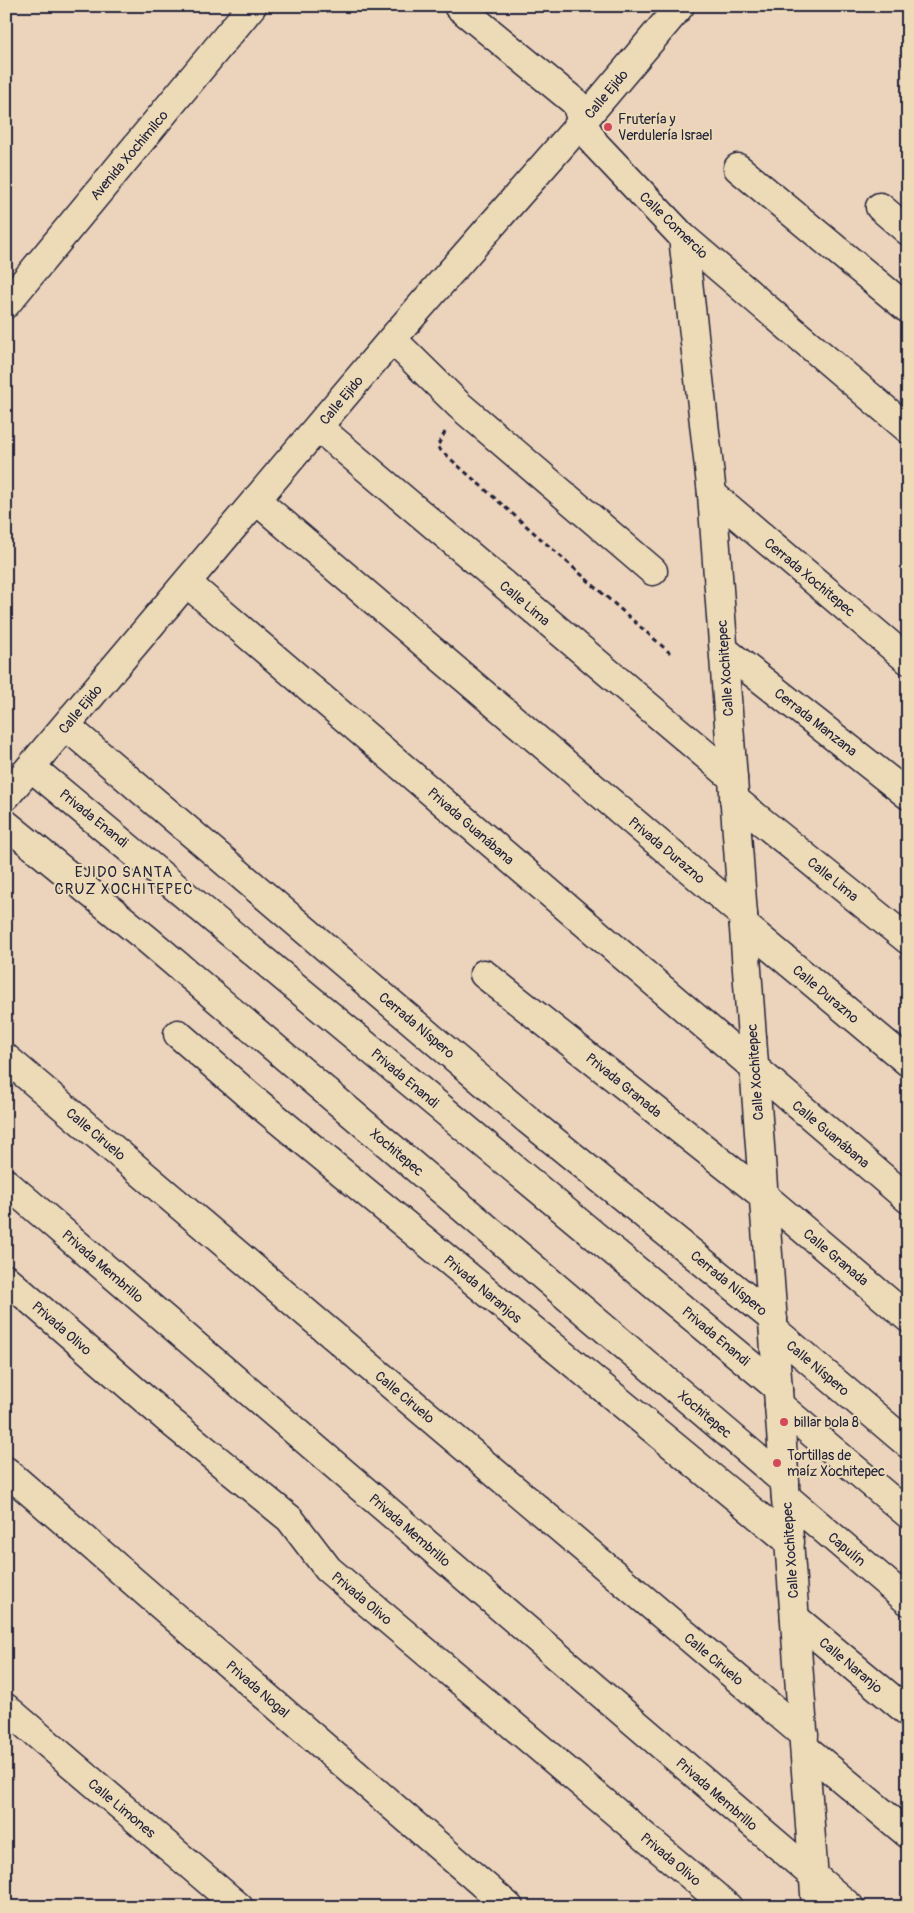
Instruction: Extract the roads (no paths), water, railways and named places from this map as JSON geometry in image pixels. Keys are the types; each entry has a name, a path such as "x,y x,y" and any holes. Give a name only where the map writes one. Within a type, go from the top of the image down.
{"street":[{"name":"Avenida Xochimilco","path":"6,304 252,6"},
{"name":"Calle Comercio","path":"458,6 576,102 582,122 594,144 683,238 908,430"},
{"name":"Calle Ejido","path":"6,796 392,339 582,122 680,6"},
{"path":"738,168 908,309"},
{"path":"880,208 908,231"},
{"name":"Calle Xochitepec","path":"683,238 712,494 816,1907"},
{"path":"392,339 459,404 653,571"},
{"name":"Calle Lima","path":"318,427 908,940"},
{"name":"Cerrada Xochitepec","path":"712,494 908,660"},
{"name":"Privada Durazno","path":"256,500 590,785 744,920"},
{"name":"Privada Guanábana","path":"187,583 754,1068"},
{"name":"Cerrada Manzana","path":"724,650 908,795"},
{"name":"Cerrada Níspero","path":"66,726 521,1114 773,1324"},
{"name":"Privada Enandi","path":"32,767 779,1396 908,1514"},
{"name":"Xochitepec","path":"6,824 141,934 785,1489"},
{"name":"Calle Durazno","path":"744,920 908,1062"},
{"name":"Privada Granada","path":"484,974 764,1196"},
{"name":"Privada Naranjos","path":"178,1034 252,1098 790,1542"},
{"name":"Calle Ciruelo","path":"6,1058 804,1742 908,1834"},
{"name":"Calle Guanábana","path":"754,1068 908,1199"},
{"name":"Privada Membrillo","path":"6,1183 850,1907"},
{"name":"Calle Granada","path":"764,1196 908,1318"},
{"name":"Privada Olivo","path":"6,1279 171,1422 290,1519 328,1569 728,1907"},
{"name":"Calle Níspero","path":"773,1324 908,1444"},
{"name":"Privada Nogal","path":"6,1471 509,1907"},
{"name":"Capulín","path":"785,1489 908,1601"},
{"name":"Calle Naranjo","path":"795,1618 908,1712"},
{"name":"Calle Limones","path":"6,1708 239,1907"}],"place":[{"name":"Frutería y Verdulería Israel","path":"608,127"},
{"name":"billar bola 8","path":"784,1422"},
{"name":"Tortillas de maíz Xochitepec","path":"777,1463"}],"district":[{"name":"EJIDO SANTA CRUZ XOCHITEPEC","path":"124,880"}]}
